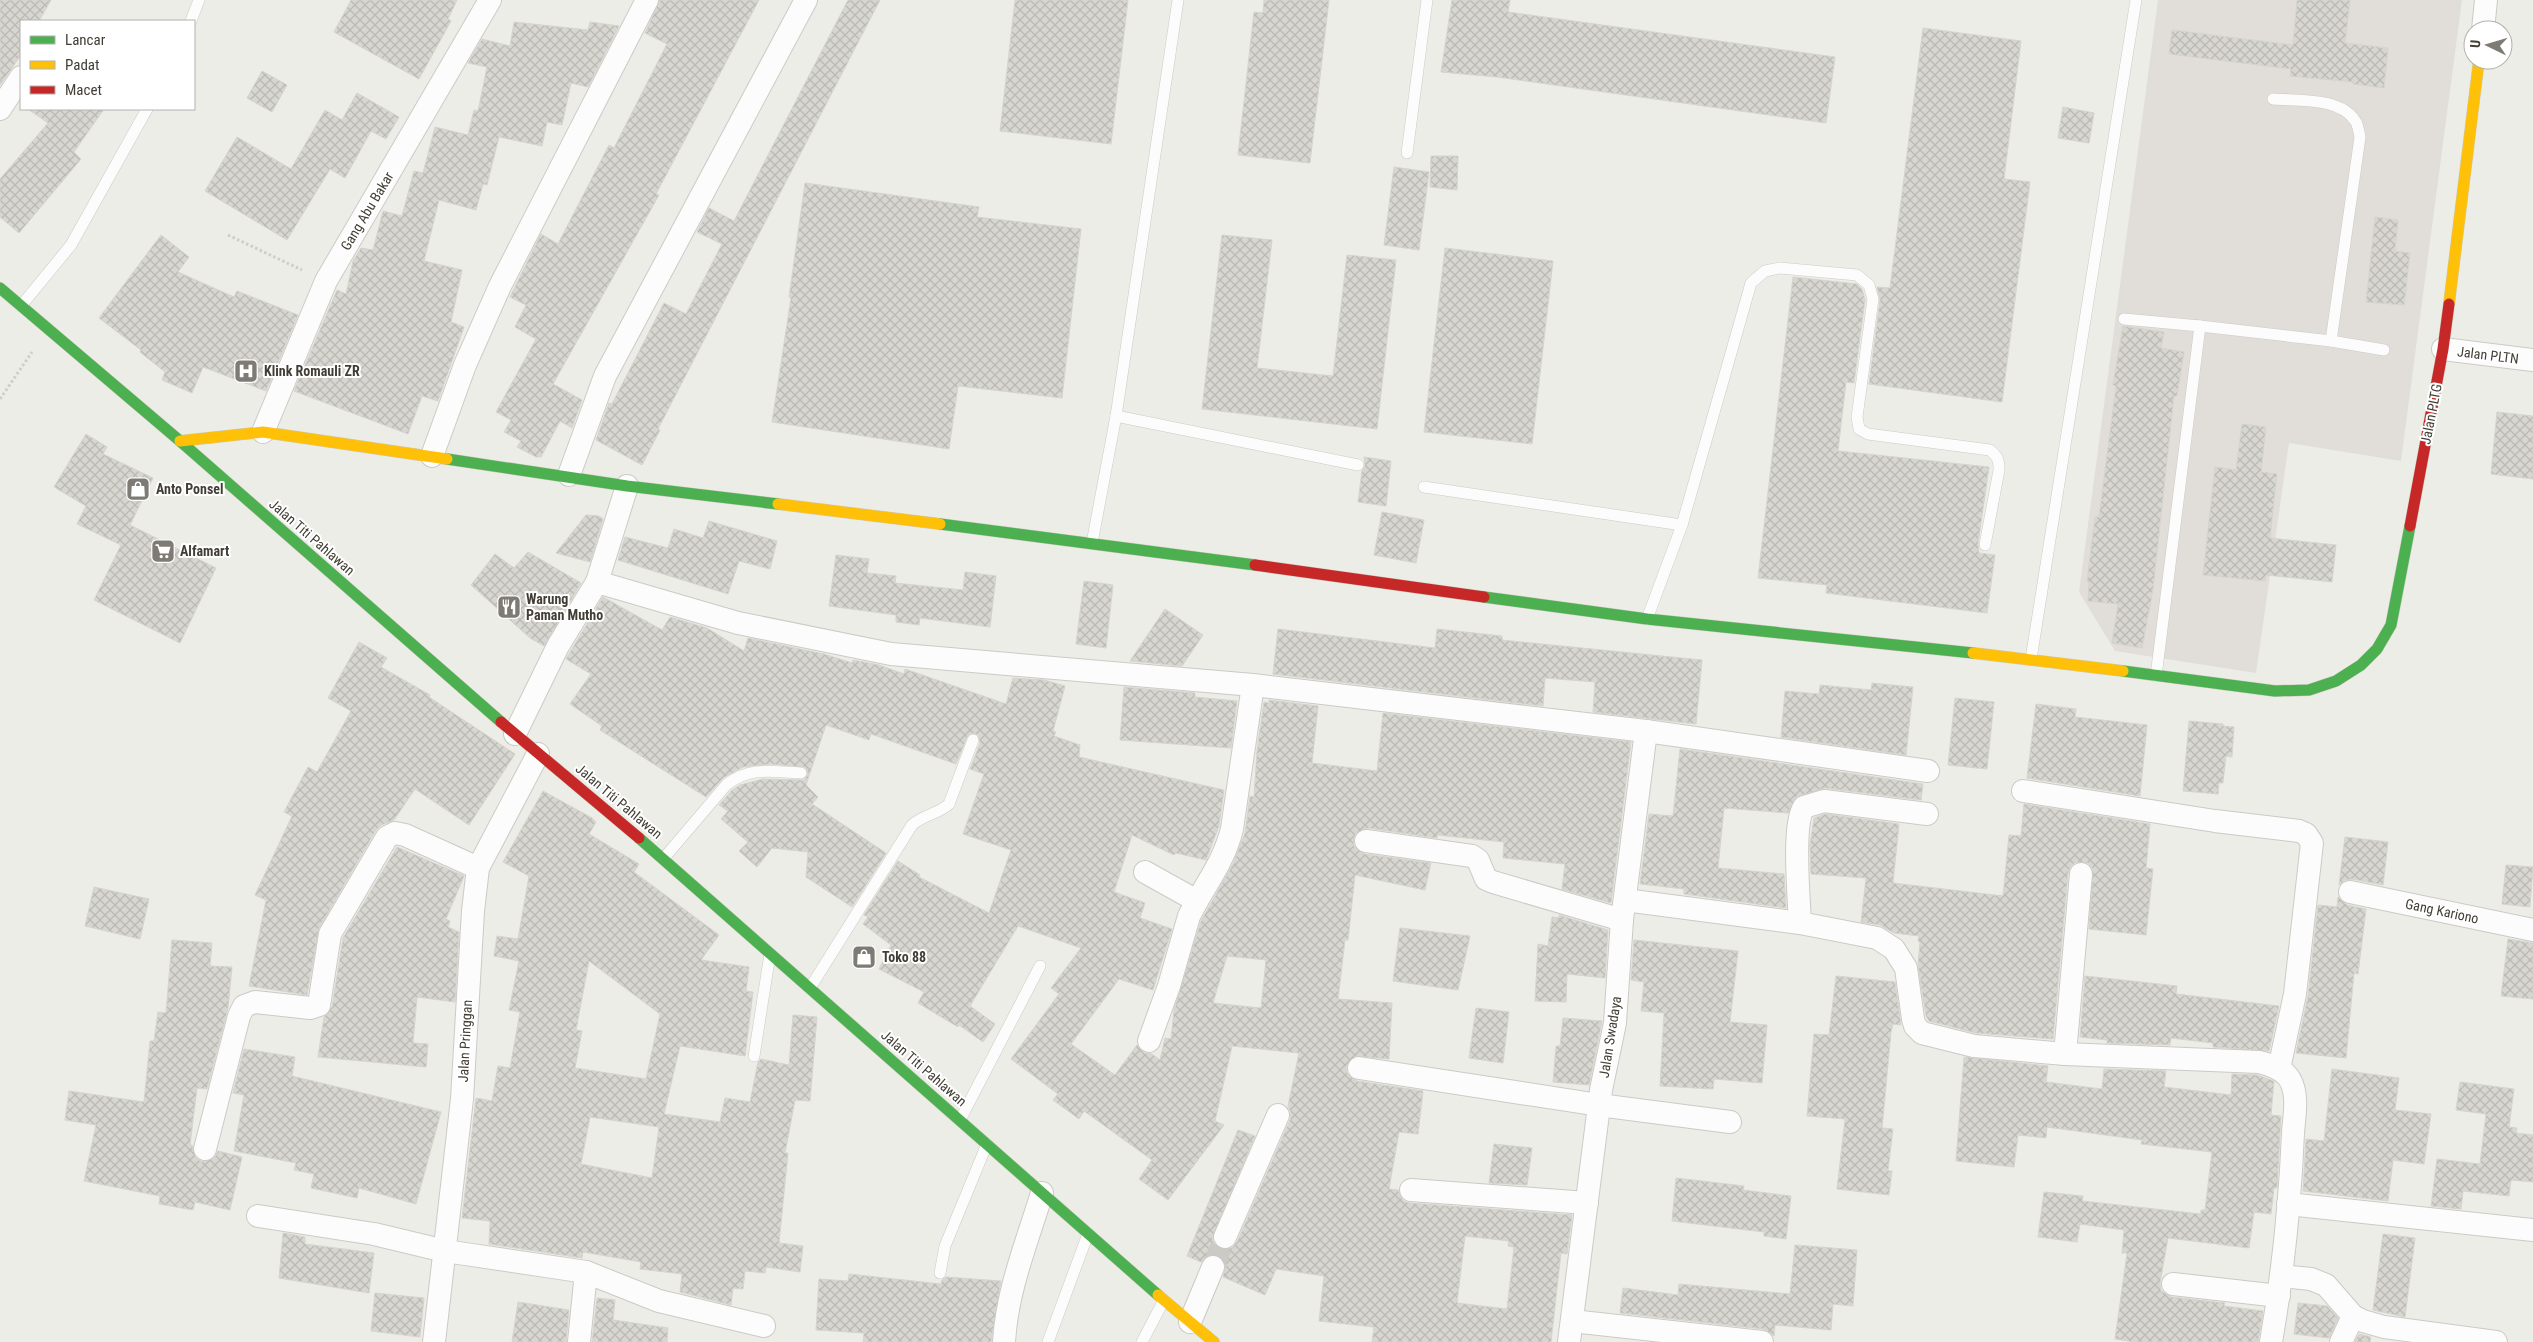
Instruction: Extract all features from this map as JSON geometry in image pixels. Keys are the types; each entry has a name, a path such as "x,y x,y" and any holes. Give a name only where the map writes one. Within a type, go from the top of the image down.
{"street":[{"name":"Gang Abu Bakar","path":"263,432 326,281 490,0"},
{"path":"432,456 465,365 500,286 647,0"},
{"path":"569,475 604,376 806,0"},
{"path":"2484,20 2486,0"},
{"name":"Jalan PLTG","path":"180,441 263,432 569,475 627,486 1092,543 1646,619 2030,659 2275,691 2309,690 2336,681 2361,665 2377,649 2390,625 2443,349 2478,70"},
{"path":"0,109 20,79"},
{"name":"Jalan Titi Pahlawan","path":"0,288 180,441 538,754 664,858 1088,1234 1214,1342"},
{"name":"Jalan PLTN","path":"2443,349 2533,360"},
{"path":"515,734 558,646 597,582 627,486"},
{"path":"597,582 738,623 891,654 1253,685 1646,731 1928,771"},
{"path":"1149,1041 1169,986 1189,916 1227,850 1253,685"},
{"name":"Jalan Swadaya","path":"1570,1331 1599,1105 1615,1023 1624,910 1646,731"},
{"name":"Jalan Pringgan","path":"434,1342 462,1099 473,911 478,868 538,754"},
{"path":"2023,791 2216,821 2300,831 2306,834 2312,842 2297,975 2279,1069"},
{"path":"1800,923 1798,841 1799,818 1804,806 1824,801 1927,814"},
{"path":"205,1149 244,1006 254,1002 310,1008 318,1005 330,934 387,837 395,833 405,835 478,868"},
{"path":"1366,841 1472,856 1478,860 1486,879 1493,882 1624,910 1800,923 1877,938 1894,949 1906,968 1915,1026 1922,1033 1974,1046 2065,1054 2259,1062 2279,1069 2288,1076 2295,1095 2288,1204 2280,1286 2271,1342"},
{"path":"1144,872 1197,901"},
{"path":"2065,1054 2082,874"},
{"name":"Gang Kariono","path":"2350,892 2533,930"},
{"path":"1359,1068 1599,1105 1730,1122"},
{"path":"1226,1238 1278,1115"},
{"path":"1411,1190 1587,1203"},
{"path":"1004,1342 1010,1292 1042,1193"},
{"path":"2288,1204 2533,1230"},
{"path":"258,1216 374,1234 444,1251 586,1272 659,1301 764,1326"},
{"path":"1190,1322 1213,1266"},
{"path":"579,1342 586,1272"},
{"path":"2173,1284 2280,1286 2311,1279 2326,1285 2354,1316 2363,1322 2384,1327 2496,1342"},
{"path":"2341,1342 2354,1316"},
{"path":"1570,1331 1762,1342"}],"lane":[{"path":"191,20 199,0"},
{"path":"1092,543 1116,416 1178,0"},
{"path":"1407,153 1426,0"},
{"path":"2030,659 2136,0"},
{"path":"2273,99 2328,103 2345,110 2357,122 2360,137 2332,342"},
{"path":"21,306 72,245 146,110"},
{"path":"1646,619 1682,525 1751,283 1765,271 1780,268 1856,275 1864,279 1872,290 1873,299 1857,417 1859,429 1868,434 1990,450 1999,459 1999,470 1985,545"},
{"path":"2124,319 2200,326 2384,350"},
{"path":"2156,676 2200,326"},
{"path":"1116,416 1358,465"},
{"path":"1424,487 1682,525"},
{"path":"810,988 912,826 919,819 948,804 973,740"},
{"path":"664,858 727,784 740,775 757,771 801,773"},
{"path":"754,1056 770,952"},
{"path":"960,1120 1040,966"},
{"path":"940,1273 946,1246 987,1144"},
{"path":"1048,1342 1088,1234"},
{"path":"1142,1342 1164,1300"}],"path":[{"path":"228,235 326,281"},
{"path":"0,398 48,330"}],"shaded area":[{"path":"2158,0 2462,0 2401,461 2289,443 2256,673 2115,651 2079,592"}],"building":[{"path":"0,0 51,0 40,20 20,20 20,56 0,85"},
{"path":"351,0 457,0 448,19 451,21 419,79 334,32"},
{"path":"660,0 759,0 656,194 659,195 553,384 582,400 572,428 560,421 541,457 536,457 517,447 521,441 504,432 511,420 496,412 536,339 515,327 526,305 510,297 541,234 558,244 609,145 614,148 667,44 645,33"},
{"path":"848,0 880,0 658,429 660,430 642,465 596,440 609,403 612,404 664,303 686,314 722,244 697,232 709,208 734,221"},
{"path":"1015,0 1128,0 1111,144 1000,131"},
{"path":"1264,0 1329,0 1310,163 1238,155 1254,12 1263,13"},
{"path":"1452,0 1510,0 1508,12 1835,57 1826,123 1497,77 1441,72"},
{"path":"2297,0 2350,0 2345,43 2388,48 2384,88 2353,84 2353,82 2290,76 2291,69 2169,54 2172,30 2293,45"},
{"path":"514,22 588,30 590,22 619,26 588,87 571,83 562,125 547,122 542,146 499,137 487,185 483,184 476,210 439,200 424,261 462,270 451,322 464,327 438,401 422,396 408,434 294,391 337,290 346,294 353,261 361,248 373,250 383,211 402,216 414,171 423,173 435,127 468,135 474,110 478,111 487,67 468,63 482,39 510,46"},
{"path":"1923,28 2021,41 2004,179 2030,182 2002,402 1869,384 1880,300 1877,287 1890,288"},
{"path":"262,71 287,85 272,112 247,98"},
{"path":"357,93 399,117 386,139 371,131 345,178 330,169 287,240 205,191 237,137 291,169 325,110 342,120"},
{"path":"2063,107 2094,113 2089,143 2058,138"},
{"path":"29,110 103,110 74,152 81,159 19,233 0,217 0,179 48,123"},
{"path":"1431,156 1458,156 1457,190 1430,187"},
{"path":"1394,167 1429,172 1419,250 1384,245"},
{"path":"805,183 979,207 977,217 1081,229 1062,398 958,386 949,449 772,422 791,298 789,297"},
{"path":"2375,217 2398,220 2395,251 2410,253 2404,305 2366,302"},
{"path":"161,235 189,257 178,272 234,297 237,291 298,315 266,391 203,367 192,393 162,380 165,372 140,352 141,350 99,318"},
{"path":"1222,235 1272,240 1257,368 1333,376 1347,255 1396,260 1377,429 1202,409"},
{"path":"1445,248 1553,261 1532,444 1424,432"},
{"path":"1793,277 1857,284 1862,289 1865,300 1854,383 1846,382 1838,451 1989,467 1978,544 1979,553 1995,555 1987,613 1826,593 1827,585 1758,578"},
{"path":"2123,326 2164,332 2161,348 2184,352 2177,396 2174,396 2153,590 2142,648 2112,643 2118,604 2088,601 2089,582 2087,581 2095,517 2099,517 2116,386 2113,385"},
{"path":"2497,412 2533,416 2533,479 2491,474"},
{"path":"2242,424 2266,427 2261,472 2277,474 2270,538 2336,545 2332,582 2266,575 2265,581 2203,575 2215,467 2236,470"},
{"path":"86,434 107,447 103,454 153,478 130,525 216,568 180,643 94,600 121,545 77,524 86,506 54,487"},
{"path":"1364,457 1391,461 1386,506 1358,502 1362,471 1365,466"},
{"path":"1382,512 1424,520 1416,563 1374,555"},
{"path":"586,515 599,516 603,519 590,562 556,553"},
{"path":"709,521 777,541 770,569 739,561 728,594 618,560 625,537 668,548 674,529 703,538"},
{"path":"528,552 581,583 544,646 530,638 471,585 495,554 514,568"},
{"path":"836,555 869,559 867,573 896,576 895,583 963,590 965,572 996,576 990,627 920,618 919,625 896,622 896,615 829,606"},
{"path":"1084,581 1113,585 1106,648 1076,644"},
{"path":"603,597 662,630 670,617 707,628 744,651 748,638 824,654 852,663 853,660 879,665 904,674 905,669 1006,704 1013,678 1044,680 1065,686 1053,731 1056,732 1054,736 1080,745 1079,757 1224,790 1219,826 1206,860 1176,853 1174,855 1132,835 1114,892 1145,903 1140,918 1172,929 1153,990 1119,979 1071,1044 1115,1075 1137,1045 1144,1053 1152,1054 1160,1060 1165,1038 1171,1039 1174,1010 1201,921 1233,864 1245,833 1250,796 1254,797 1257,750 1264,702 1269,703 1269,700 1318,706 1312,763 1377,771 1383,713 1631,742 1611,903 1562,889 1565,864 1503,858 1504,842 1437,835 1437,838 1368,828 1356,833 1353,840 1354,846 1364,854 1431,863 1425,890 1355,875 1348,940 1345,940 1338,999 1392,1003 1389,1059 1355,1056 1346,1066 1347,1073 1357,1081 1423,1091 1418,1134 1399,1132 1389,1189 1398,1190 1403,1201 1410,1203 1572,1215 1567,1254 1561,1253 1551,1342 1372,1342 1374,1327 1319,1321 1324,1276 1276,1269 1265,1295 1223,1277 1226,1265 1218,1255 1211,1254 1201,1262 1187,1256 1238,1130 1255,1136 1212,1238 1214,1244 1220,1249 1232,1248 1237,1242 1290,1120 1291,1113 1288,1106 1299,1053 1232,1046 1215,1121 1224,1125 1168,1200 1139,1179 1152,1160 1084,1111 1079,1119 1053,1100 1058,1094 1011,1059 1059,994 1051,988 1081,948 1018,926 970,1006 995,1024 983,1042 959,1025 958,1027 918,1003 924,992 879,969 891,945 863,924 868,917 864,915 898,861 920,875 919,877 989,913 1011,850 963,834 984,774 970,769 980,743 978,735 972,733 968,735 956,764 871,734 869,740 826,725 806,785 818,797 812,804 886,853 852,907 806,877 808,852 772,848 757,867 739,851 748,842 721,819 728,811 719,805 732,790 740,785 763,779 804,780 808,774 805,767 771,764 743,767 723,778 706,797 600,730 602,726 570,704 591,674 566,659","holes":["1227,956 1266,960 1261,1008 1213,1003","1465,1236 1509,1241 1508,1246 1514,1247 1507,1309 1457,1303"]},
{"path":"1165,609 1203,635 1182,666 1130,661"},
{"path":"1278,629 1435,648 1437,629 1502,636 1502,640 1702,660 1696,724 1593,712 1595,682 1545,678 1543,706 1273,674"},
{"path":"359,642 387,658 381,667 430,695 429,697 515,754 469,825 415,789 394,820 381,825 376,830 319,928 307,995 249,986 266,900 255,895 292,816 284,812 308,767 317,772 351,711 328,698"},
{"path":"1872,683 1913,687 1906,755 1781,737 1785,691 1819,694 1820,685 1871,690"},
{"path":"1124,687 1195,693 1195,697 1237,701 1231,748 1120,740"},
{"path":"1955,698 1994,702 1987,769 1948,765"},
{"path":"2036,704 2076,709 2075,717 2147,725 2140,796 2027,778"},
{"path":"2189,721 2223,724 2223,726 2234,727 2232,757 2226,756 2223,783 2219,783 2218,794 2183,791"},
{"path":"1680,749 1923,784 1921,800 1825,788 1796,797 1788,813 1724,808 1718,868 1784,874 1786,908 1684,894 1684,889 1640,884 1649,814 1673,816"},
{"path":"543,791 592,818 596,822 589,834 639,864 634,872 719,935 701,960 749,967 746,991 753,992 745,1056 680,1046 664,1114 720,1122 725,1098 750,1102 758,1062 761,1059 789,1065 793,1015 817,1017 810,1101 795,1100 785,1153 788,1153 779,1243 803,1246 800,1272 766,1267 765,1273 745,1271 743,1289 733,1288 731,1305 680,1292 682,1274 640,1269 641,1262 583,1252 582,1258 489,1244 490,1221 462,1218 476,1098 492,1101 498,1066 510,1068 520,1012 509,1010 519,961 494,956 497,936 518,939 529,876 503,862","holes":["589,961 660,1014 646,1079 575,1068 582,1031 576,1030","590,1117 659,1127 652,1178 581,1164"]},
{"path":"2024,804 2150,824 2146,868 2153,869 2146,935 2089,929 2093,869 2088,863 2076,862 2071,866 2068,873 2053,1039 1976,1033 1929,1021 1926,1016 1918,965 1919,936 1894,933 1880,925 1861,922 1866,878 1811,874 1810,845 1814,818 1825,814 1899,824 1893,883 2003,896 2009,835 2021,836"},
{"path":"2345,837 2388,842 2383,885 2352,879 2345,880 2339,885"},
{"path":"397,847 464,876 446,919 450,921 448,927 459,932 455,1002 417,997 413,1043 428,1044 426,1067 318,1057 324,1017 332,1007 343,938"},
{"path":"2506,865 2533,867 2530,907 2502,904"},
{"path":"94,887 149,899 140,939 85,926"},
{"path":"2338,897 2347,905 2366,909 2358,974 2354,973 2346,1058 2296,1053 2308,996 2318,905 2337,907"},
{"path":"1559,915 1608,930 1605,978 1567,974 1566,1002 1535,1001 1538,944 1548,946 1552,917 1559,918"},
{"path":"1400,928 1470,936 1458,990 1393,981"},
{"path":"2508,939 2533,943 2533,999 2501,996"},
{"path":"172,940 212,943 210,966 232,967 228,1008 207,1089 197,1088 190,1145 192,1145 196,1158 202,1162 214,1158 218,1151 242,1157 230,1210 195,1202 193,1210 159,1204 160,1196 84,1181 96,1125 65,1120 69,1091 144,1102 150,1041 154,1041 158,1012 166,1013"},
{"path":"1634,940 1738,951 1730,1022 1767,1025 1762,1083 1714,1079 1713,1089 1660,1086 1664,1013 1641,1011 1644,982 1631,980"},
{"path":"1836,976 1895,982 1901,1025 1893,1024 1891,1032 1882,1128 1893,1129 1888,1171 1892,1171 1889,1195 1837,1189 1845,1119 1807,1116 1814,1034 1829,1035"},
{"path":"2085,976 2177,986 2176,994 2279,1006 2269,1051 2213,1047 2213,1043 2171,1038 2170,1045 2107,1043 2107,1040 2080,1037"},
{"path":"1476,1008 1509,1012 1503,1063 1469,1058"},
{"path":"1563,1018 1602,1021 1589,1085 1553,1082 1556,1046 1560,1046"},
{"path":"244,1049 295,1057 292,1076 441,1112 416,1204 359,1188 357,1198 311,1188 314,1174 294,1170 296,1163 234,1151 244,1095 233,1093"},
{"path":"1964,1057 2048,1066 2046,1082 2102,1089 2104,1069 2166,1071 2164,1087 2231,1095 2232,1074 2257,1075 2274,1081 2271,1115 2281,1116 2277,1188 2274,1188 2271,1214 2254,1212 2249,1248 2168,1238 2160,1283 2161,1291 2171,1297 2225,1303 2224,1306 2263,1311 2258,1342 2135,1342 2115,1339 2127,1253 2122,1253 2124,1230 2080,1224 2077,1242 2038,1237 2044,1192 2083,1196 2082,1201 2201,1214 2201,1210 2205,1210 2212,1152 2141,1144 2142,1140 2047,1127 2046,1138 2018,1135 2014,1167 1956,1161"},
{"path":"2332,1069 2399,1078 2395,1110 2431,1114 2424,1164 2393,1160 2388,1201 2303,1191 2306,1139 2324,1141"},
{"path":"2460,1082 2514,1089 2509,1127 2517,1128 2516,1133 2533,1135 2533,1182 2511,1180 2509,1196 2463,1191 2461,1209 2431,1206 2437,1159 2480,1164 2486,1114 2456,1110"},
{"path":"1494,1144 1532,1148 1527,1185 1489,1183"},
{"path":"1676,1178 1744,1186 1743,1190 1791,1196 1786,1239 1764,1236 1764,1232 1672,1221"},
{"path":"283,1233 305,1237 305,1244 374,1253 369,1293 279,1278"},
{"path":"2383,1234 2415,1238 2405,1317 2373,1310"},
{"path":"1795,1245 1857,1250 1853,1306 1833,1304 1831,1330 1775,1325 1774,1336 1763,1329 1620,1313 1623,1288 1678,1295 1679,1284 1790,1294"},
{"path":"849,1274 941,1284 942,1280 946,1277 1001,1281 991,1342 863,1342 864,1333 816,1330 819,1279 848,1281"},
{"path":"375,1293 424,1298 420,1337 371,1331"},
{"path":"597,1298 615,1300 613,1320 668,1328 667,1342 592,1342"},
{"path":"518,1302 569,1310 566,1342 512,1342"},
{"path":"2298,1303 2327,1306 2338,1318 2329,1338 2294,1334"},
{"path":"2359,1334 2371,1337 2370,1342 2355,1342"}],"tunnel":[{"path":"1213,1267 1225,1237"}],"traffic: fast":[{"path":"0,288 180,441 501,722"},
{"path":"447,459 627,486 778,504"},
{"path":"940,524 1255,565"},
{"path":"2123,671 2275,691 2309,690 2336,681 2361,665 2377,649 2391,625 2410,526"},
{"path":"1484,597 1647,619 1973,653"},
{"path":"639,838 1158,1295"}],"traffic: slow":[{"path":"2449,304 2478,70"},
{"path":"180,441 263,432 447,459"},
{"path":"778,504 940,524"},
{"path":"1973,653 2123,671"},
{"path":"1158,1295 1214,1342"}],"traffic: jam":[{"path":"2410,526 2443,349 2449,304"},
{"path":"1255,565 1484,597"},
{"path":"501,722 639,838"}],"place":[{"name":"Klink Romauli ZR","path":"246,371"},
{"name":"Anto Ponsel","path":"138,489"},
{"name":"Alfamart","path":"163,551"},
{"name":"Warung Paman Mutho","path":"509,607"},
{"name":"Toko 88","path":"864,957"}]}
